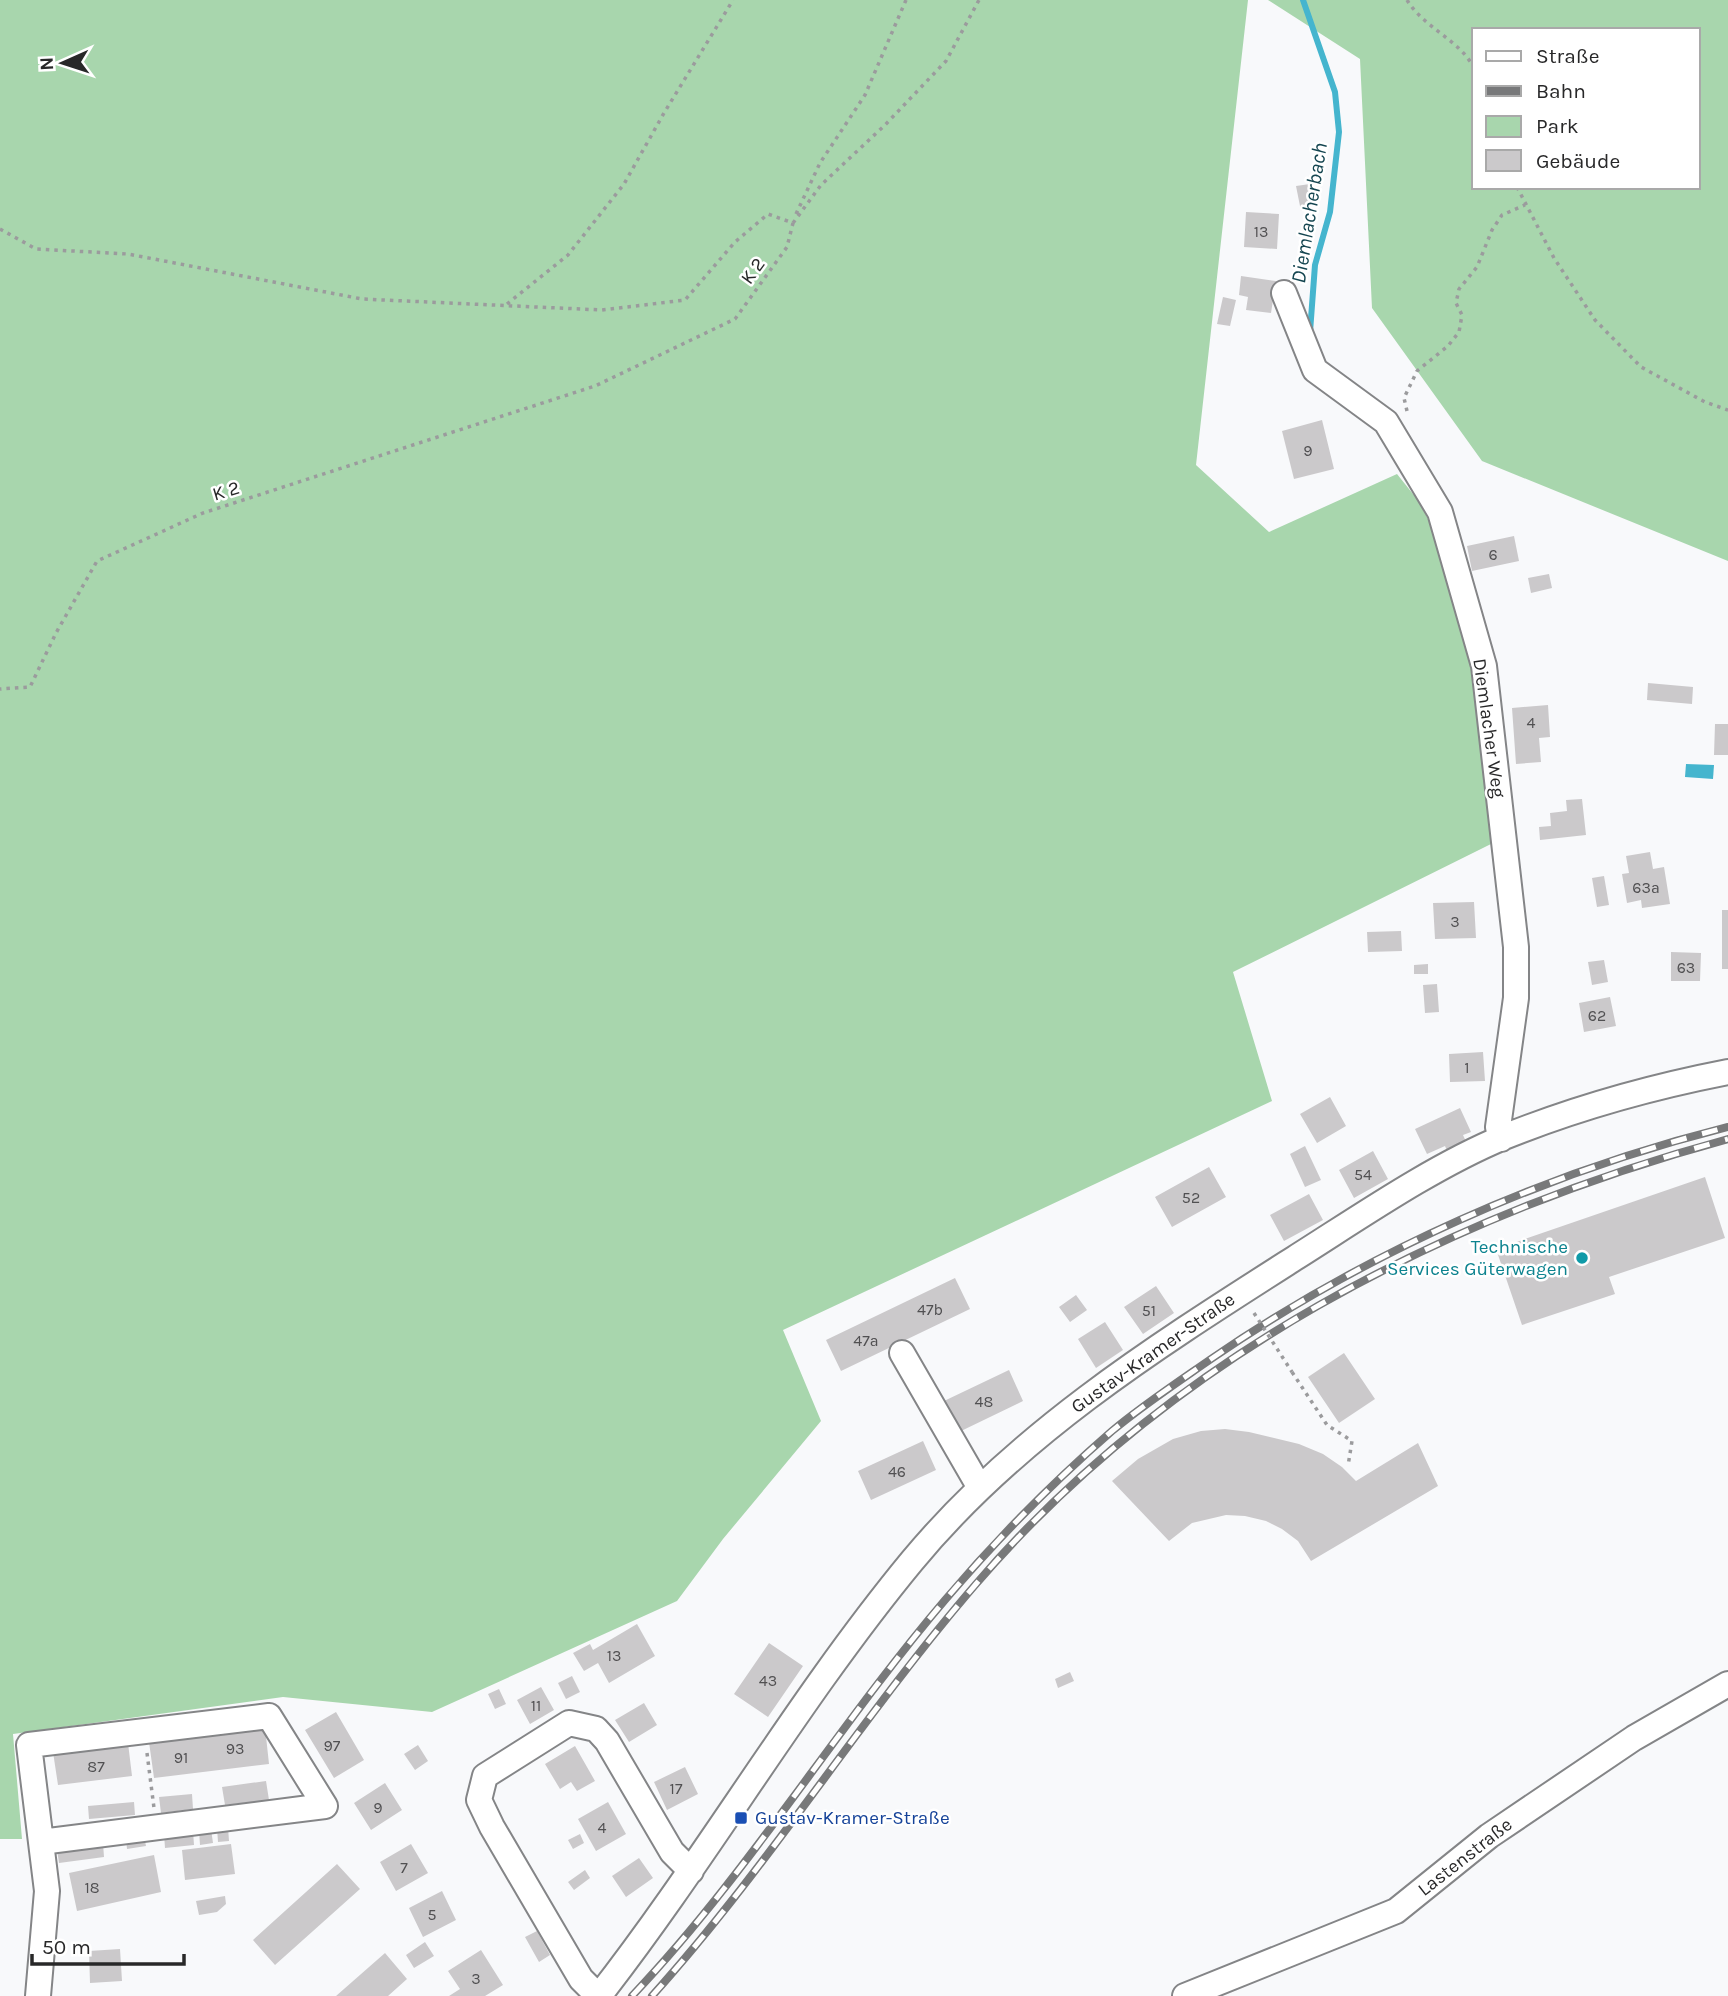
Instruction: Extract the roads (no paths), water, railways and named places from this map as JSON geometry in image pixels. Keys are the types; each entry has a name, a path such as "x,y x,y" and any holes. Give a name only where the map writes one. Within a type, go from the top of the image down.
{"street":[{"name":"Diemlacher Weg","path":"1284,293 1315,370 1386,422 1436,503 1484,666 1516,947 1516,998 1499,1127 1501,1139"},
{"name":"Gustav-Kramer-Straße","path":"598,1996 650,1930 792,1722 867,1618 913,1560 980,1488 1073,1408 1145,1355 1373,1209 1501,1139 1650,1088 1728,1072"},
{"path":"902,1353 980,1488"},
{"name":"Lastenstraße","path":"1185,1996 1396,1911 1489,1836 1634,1738 1728,1684"},
{"path":"38,1996 47,1891 29,1745 269,1716 325,1806 41,1842"},
{"path":"598,1996 581,1979 492,1827 479,1800 485,1776 569,1723 596,1729 607,1741 672,1853 691,1871"}],"water":[{"path":"1686,764 1714,765 1713,779 1685,777"}],"waterway":[{"name":"Diemlacherbach","path":"1303,0 1335,92 1339,132 1330,212 1315,265 1310,332"}],"railway":[{"path":"632,1996 715,1901 866,1699 945,1600 1025,1512 1124,1421 1270,1320 1395,1251 1525,1192 1660,1146 1728,1127"},
{"path":"652,1996 736,1895 934,1634 976,1584 1052,1503 1135,1430 1224,1364 1318,1306 1416,1254 1518,1209 1622,1171 1728,1139"}],"place":[{"name":"Technische Services Güterwagen","path":"1582,1258"},
{"name":"Gustav-Kramer-Straße","path":"741,1818"}]}
